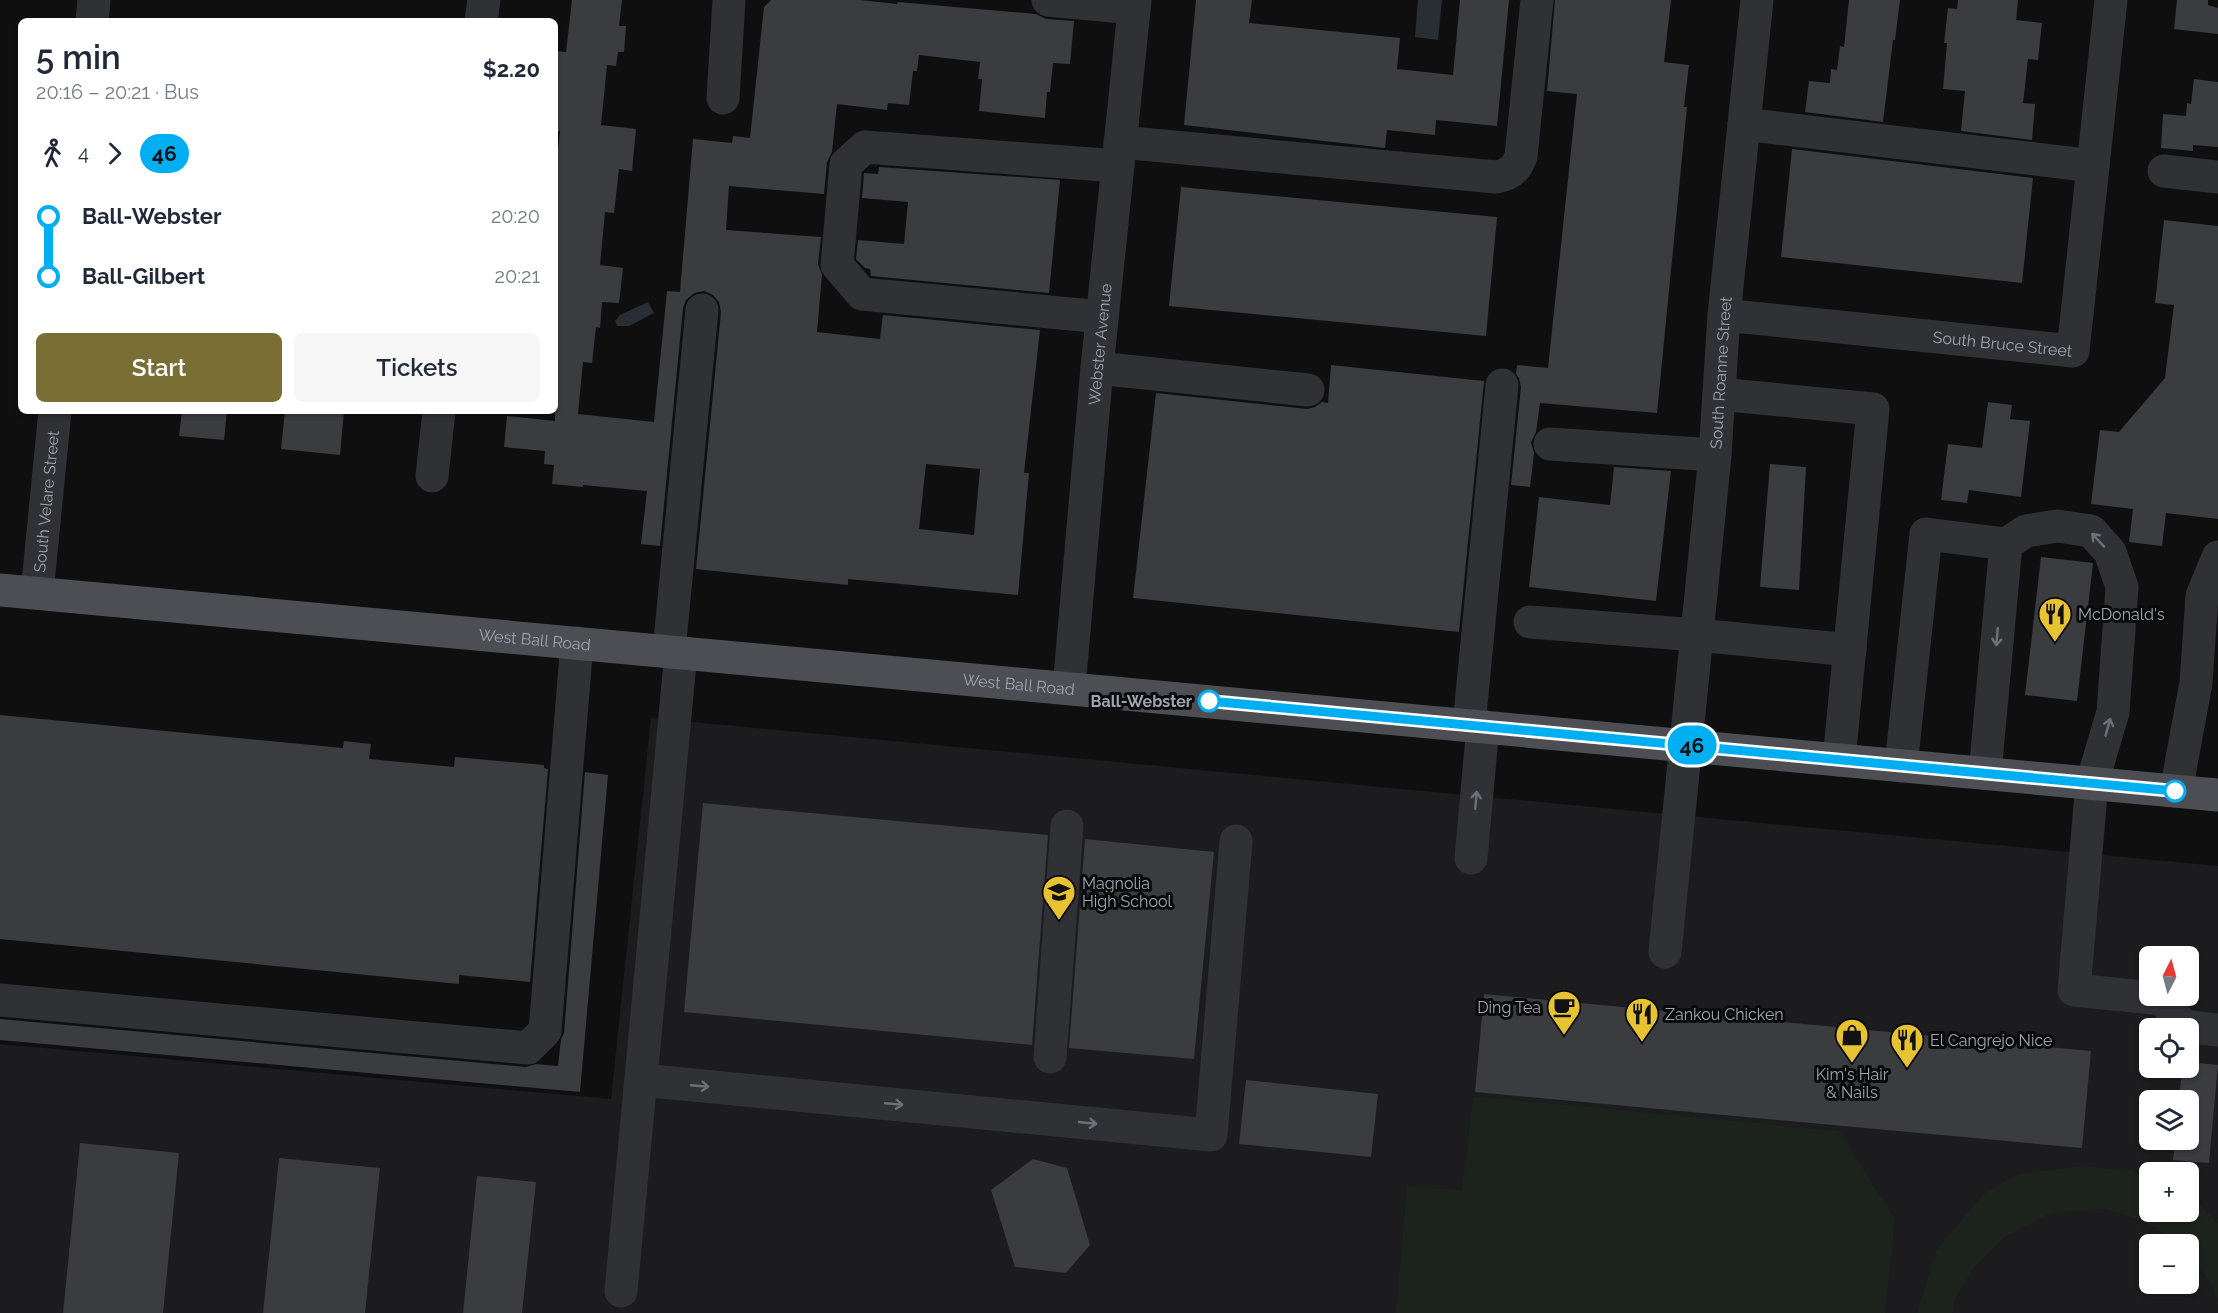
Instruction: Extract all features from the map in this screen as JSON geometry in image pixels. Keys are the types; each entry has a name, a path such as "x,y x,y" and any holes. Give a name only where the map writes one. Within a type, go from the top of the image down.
{"main road":[{"name":"West Ball Road","path":"0,590 2218,795"}],"street":[{"path":"92,18 94,0"},
{"path":"481,18 484,0"},
{"path":"723,98 729,0"},
{"path":"1048,0 1135,4"},
{"path":"1102,317 862,294 837,265 846,164 865,147 1119,154 1496,177 1505,175 1512,171 1521,156 1537,0"},
{"name":"South Roanne Street","path":"1665,952 1715,455 1724,315 1757,0"},
{"name":"South Bruce Street","path":"1724,315 2073,351 2111,0"},
{"name":"Webster Avenue","path":"1070,688 1096,368 1135,4"},
{"path":"1744,124 2093,166"},
{"path":"2163,171 2218,177"},
{"path":"621,1291 641,1080 702,310"},
{"path":"1096,368 1308,390"},
{"path":"1471,858 1476,725 1502,385"},
{"path":"1719,394 1872,409 1839,759"},
{"name":"South Velare Street","path":"37,593 55,414"},
{"path":"432,476 439,414"},
{"path":"1550,444 1715,455"},
{"path":"1901,765 1926,534 2006,544 2026,531 2057,526 2091,531 2110,552 2122,587 2113,712 2092,783 2074,990 2164,999 2182,1026 2218,1030"},
{"path":"1985,773 2006,544"},
{"path":"2175,791 2207,684 2202,596 2218,557"},
{"path":"1530,622 1696,634 1850,650"},
{"path":"0,1000 528,1048 544,1031 577,642"},
{"path":"1050,1057 1067,826"},
{"path":"641,1080 1211,1135 1236,841"}],"shaded area":[{"path":"1418,0 1442,0 1438,40 1415,37"},
{"path":"648,302 654,313 629,326 617,326 615,321 620,315"},
{"name":"Magnolia High School","path":"651,718 2218,866 2218,1313 0,1313 0,1044 611,1099"},
{"path":"1473,1096 1839,1131 1895,1219 1885,1313 1396,1313 1407,1187 1462,1190"},
{"path":"2083,1166 2132,1171 2139,1174 2139,1220 2105,1209 2051,1213 2003,1238 1974,1267 1954,1301 1952,1313 1917,1313 1936,1251 1983,1194 2018,1174"},
{"path":"2199,1204 2218,1223 2218,1302 2214,1289 2199,1266 2199,1234 2165,1234 2145,1222 2199,1222"}],"building":[{"path":"572,0 622,0 619,26 626,26 624,52 618,52 616,66 607,65 601,125 636,129 632,171 619,169 614,213 605,212 600,265 623,268 619,303 602,302 600,328 596,327 592,363 583,362 578,414 654,422 667,291 680,292 693,139 732,143 733,136 750,138 764,7 771,0 860,0 897,4 898,2 1036,14 1046,19 1074,21 1070,64 1053,63 1045,118 979,111 982,79 978,79 980,62 919,55 917,71 913,71 909,105 888,103 887,110 837,104 832,152 827,162 824,194 729,186 726,230 821,237 818,264 822,275 817,332 880,339 883,315 1040,330 1024,473 1029,473 1018,595 848,579 848,585 696,569 721,312 719,302 713,295 704,291 694,293 686,300 683,308 660,546 641,544 647,491 552,484 554,465 544,464 545,451 504,447 507,416 555,421 555,414 558,414 558,151 560,131 558,131 558,51 566,52","holes":["926,464 980,469 974,535 919,529"]},
{"path":"1196,0 1252,0 1249,23 1400,38 1397,69 1453,75 1460,0 1509,0 1497,126 1436,120 1435,135 1387,130 1385,148 1184,125"},
{"path":"1555,0 1671,0 1664,62 1689,65 1684,107 1687,107 1657,413 1540,403 1536,432 1531,442 1534,453 1530,487 1511,485 1521,387 1516,374 1517,365 1548,368 1577,94 1547,91"},
{"path":"1849,0 1900,0 1883,122 1805,112 1809,81 1830,83 1831,69 1837,70 1840,46 1844,47"},
{"path":"1958,0 2018,0 2016,20 2042,23 2038,60 2028,59 2023,103 2035,104 2032,140 1961,131 1965,91 1943,89 1947,43 1944,43 1948,8 1957,9"},
{"path":"2177,0 2208,0 2208,5 2218,8 2218,34 2174,29"},
{"path":"2194,79 2218,82 2218,147 2193,145 2193,151 2161,148 2163,114 2186,116 2187,103 2191,104"},
{"path":"1792,149 2033,178 2022,283 1781,257"},
{"path":"879,167 1060,180 1049,293 871,276 870,269 865,268 856,259 858,240 904,244 908,202 862,198 864,173 878,174"},
{"path":"1181,187 1497,217 1486,336 1169,306"},
{"path":"2164,220 2218,226 2218,519 2166,513 2162,546 2129,542 2133,509 2091,504 2100,430 2119,432 2165,378 2174,305 2155,303"},
{"path":"1331,365 1484,381 1459,632 1133,598 1156,393 1307,409 1322,402 1328,403"},
{"path":"1988,402 2012,405 2010,419 2030,421 2021,497 1969,490 1967,503 1941,500 1948,444 1982,448"},
{"path":"182,414 227,414 224,440 179,436"},
{"path":"285,414 344,414 340,455 281,449"},
{"path":"1770,464 1806,467 1799,590 1760,587"},
{"path":"1614,467 1671,471 1656,601 1529,587 1539,497 1610,505"},
{"path":"2041,557 2093,563 2077,701 2025,695"},
{"path":"0,715 343,748 344,741 371,744 369,759 454,767 455,757 544,765 544,768 548,769 530,982 459,975 459,984 0,939"},
{"path":"585,772 608,775 580,1092 0,1040 0,1019 526,1067 536,1064 558,1066 561,1039 564,1033"},
{"path":"703,803 1048,835 1032,1045 684,1012"},
{"path":"1085,839 1214,852 1194,1059 1069,1048"},
{"path":"1484,994 2091,1051 2082,1148 1475,1092"},
{"path":"2199,1063 2218,1065 2209,1163 2173,1160 2174,1150 2199,1150 2199,1090 2180,1090 2181,1078 2199,1078"},
{"path":"1246,1080 1378,1094 1371,1157 1239,1144"},
{"path":"80,1143 179,1153 163,1313 63,1313"},
{"path":"279,1158 380,1168 365,1313 263,1313"},
{"path":"1033,1159 1067,1168 1090,1245 1066,1273 1015,1267 991,1190"},
{"path":"477,1176 536,1182 522,1313 463,1313"}],"bus line":[{"name":"46","path":"1209,701 2175,791"}],"place":[{"name":"McDonald's","path":"2055,643"},
{"name":"Ball-Webster","path":"1209,701"},
{"name":"Magnolia High School","path":"1059,921"},
{"name":"Ding Tea","path":"1564,1036"},
{"name":"Zankou Chicken","path":"1642,1043"},
{"name":"Kim's Hair & Nails","path":"1852,1064"},
{"name":"El Cangrejo Nice","path":"1907,1069"}]}
